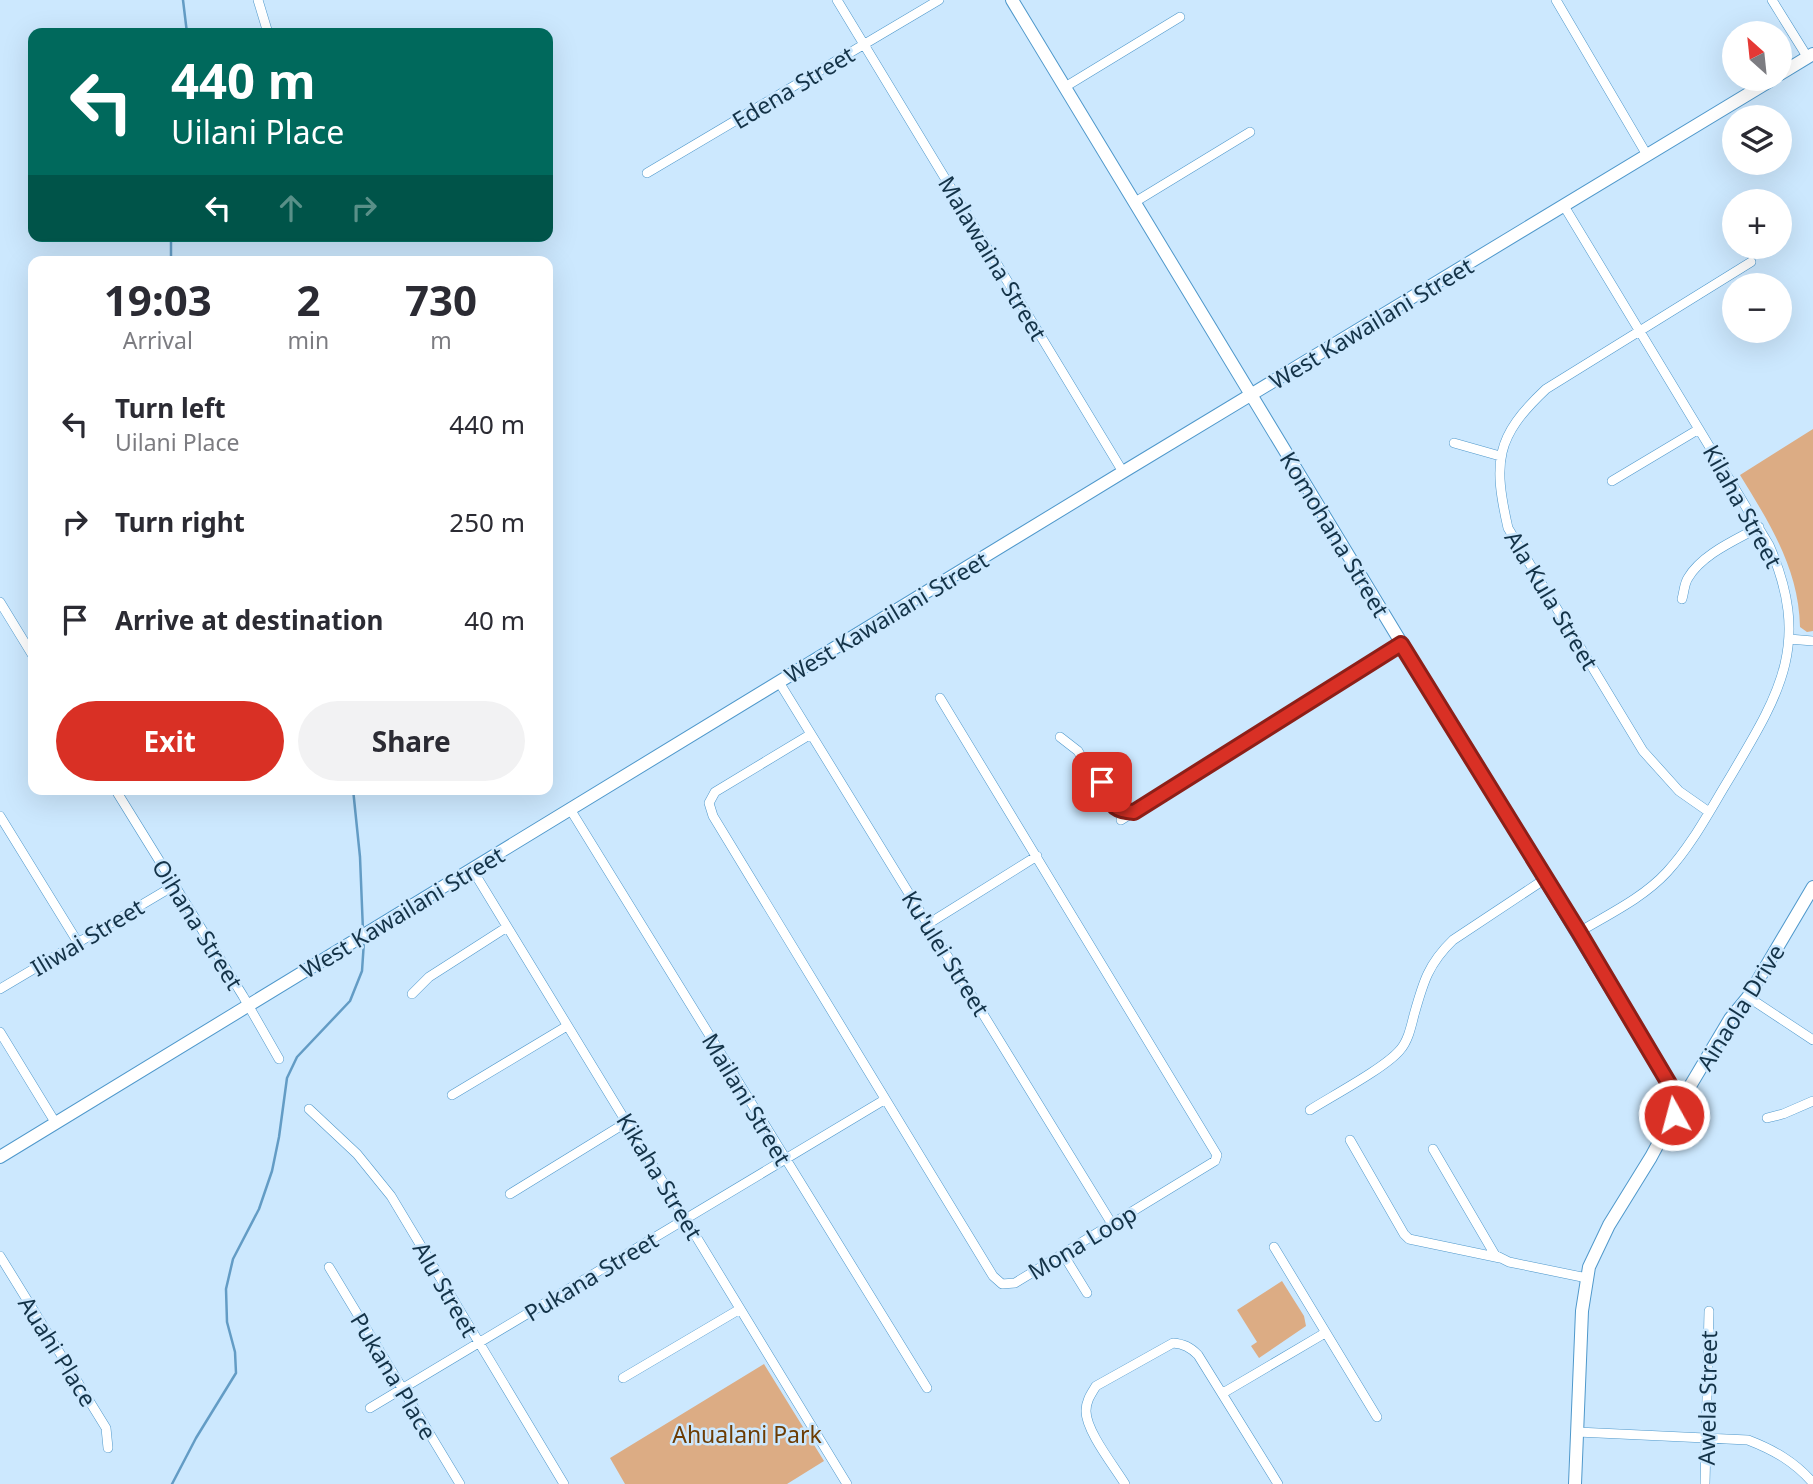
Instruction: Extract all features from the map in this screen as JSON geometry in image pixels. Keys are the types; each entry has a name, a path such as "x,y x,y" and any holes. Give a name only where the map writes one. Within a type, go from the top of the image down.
{"street":[{"path":"258,0 266,28"},
{"name":"Malawaina Street","path":"837,0 1123,472"},
{"name":"Edena Street","path":"647,173 939,0"},
{"name":"Komohana Street","path":"1013,0 1680,1102"},
{"path":"1556,0 1647,155"},
{"path":"1772,0 1810,56 1792,67"},
{"path":"1065,87 1180,17"},
{"name":"West Kawailani Street","path":"0,1157 1753,91"},
{"path":"1135,202 1250,132"},
{"name":"Kilaha Street","path":"1564,206 1759,527 1782,575 1788,607 1789,639 1783,675 1769,711 1709,812 1667,872 1639,895 1579,932"},
{"name":"Ala Kula Street","path":"1709,812 1679,790 1643,751 1508,528 1499,488 1500,456 1523,410 1546,389 1751,262"},
{"path":"1612,481 1699,429"},
{"path":"1454,443 1500,456"},
{"path":"1682,599 1687,579 1703,562 1759,527"},
{"path":"0,602 28,648"},
{"path":"1789,639 1813,640"},
{"path":"1121,820 1401,644"},
{"name":"Ku'ulei Street","path":"779,682 1112,1224"},
{"name":"Mona Loop","path":"811,734 715,792 709,803 713,816 993,1276 1002,1284 1015,1283 1216,1161 1217,1155 940,698"},
{"path":"1060,737 1078,751 1090,772 1102,782 1112,806 1121,811 1134,812"},
{"name":"Oihana Street","path":"119,795 279,1059"},
{"name":"Mailani Street","path":"570,809 927,1388"},
{"path":"0,816 77,942"},
{"path":"928,924 1037,856"},
{"name":"Kikaha Street","path":"472,869 846,1484"},
{"path":"1310,1110 1380,1066 1400,1050 1410,1031 1427,974 1442,950 1545,879"},
{"name":"Iliwai Street","path":"0,989 175,885"},
{"name":"Ainaola Drive","path":"1575,1484 1583,1311 1589,1268 1609,1225 1651,1157 1680,1102 1730,1019 1748,997 1813,887"},
{"path":"412,994 429,977 507,927"},
{"path":"1748,997 1813,1041"},
{"path":"453,1095 567,1026"},
{"path":"0,1032 55,1122"},
{"name":"Pukana Street","path":"370,1408 884,1100"},
{"path":"1767,1118 1791,1112 1813,1101"},
{"name":"Alu Street","path":"309,1109 357,1154 381,1181 564,1484"},
{"path":"510,1194 627,1122"},
{"path":"1350,1140 1409,1239 1502,1258"},
{"path":"1433,1149 1495,1255 1509,1262 1587,1278"},
{"path":"1274,1247 1377,1417"},
{"path":"1063,1254 1087,1293"},
{"name":"Auahi Place","path":"0,1256 106,1428 107,1448"},
{"name":"Pukana Place","path":"329,1268 460,1484"},
{"path":"623,1378 740,1309"},
{"name":"Awela Street","path":"1705,1484 1709,1311"},
{"path":"1223,1393 1325,1333"},
{"path":"1125,1484 1089,1425 1086,1412 1089,1398 1096,1386 1173,1343 1183,1344 1198,1355 1278,1484"},
{"path":"1577,1432 1748,1440 1772,1449 1794,1464 1813,1483"}],"green space":[{"path":"1813,429 1813,631 1807,632 1800,627 1794,586 1781,548 1740,475"},
{"path":"1282,1281 1304,1316 1306,1326 1259,1358 1251,1346 1257,1342 1237,1310"},
{"name":"Ahualani Park","path":"764,1364 824,1461 787,1484 625,1484 610,1458"}],"waterway":[{"path":"183,0 186,28"},
{"path":"171,242 171,256"},
{"path":"354,795 360,857 363,931"},
{"path":"172,1484 196,1438 236,1373 235,1352 227,1322 226,1289 233,1259 259,1209 272,1171 287,1078 297,1057 350,1001 362,971 364,941"}],"route":[{"path":"1102,782 1112,806 1121,811 1134,812 1401,644 1579,932 1680,1102 1674,1115"}]}
